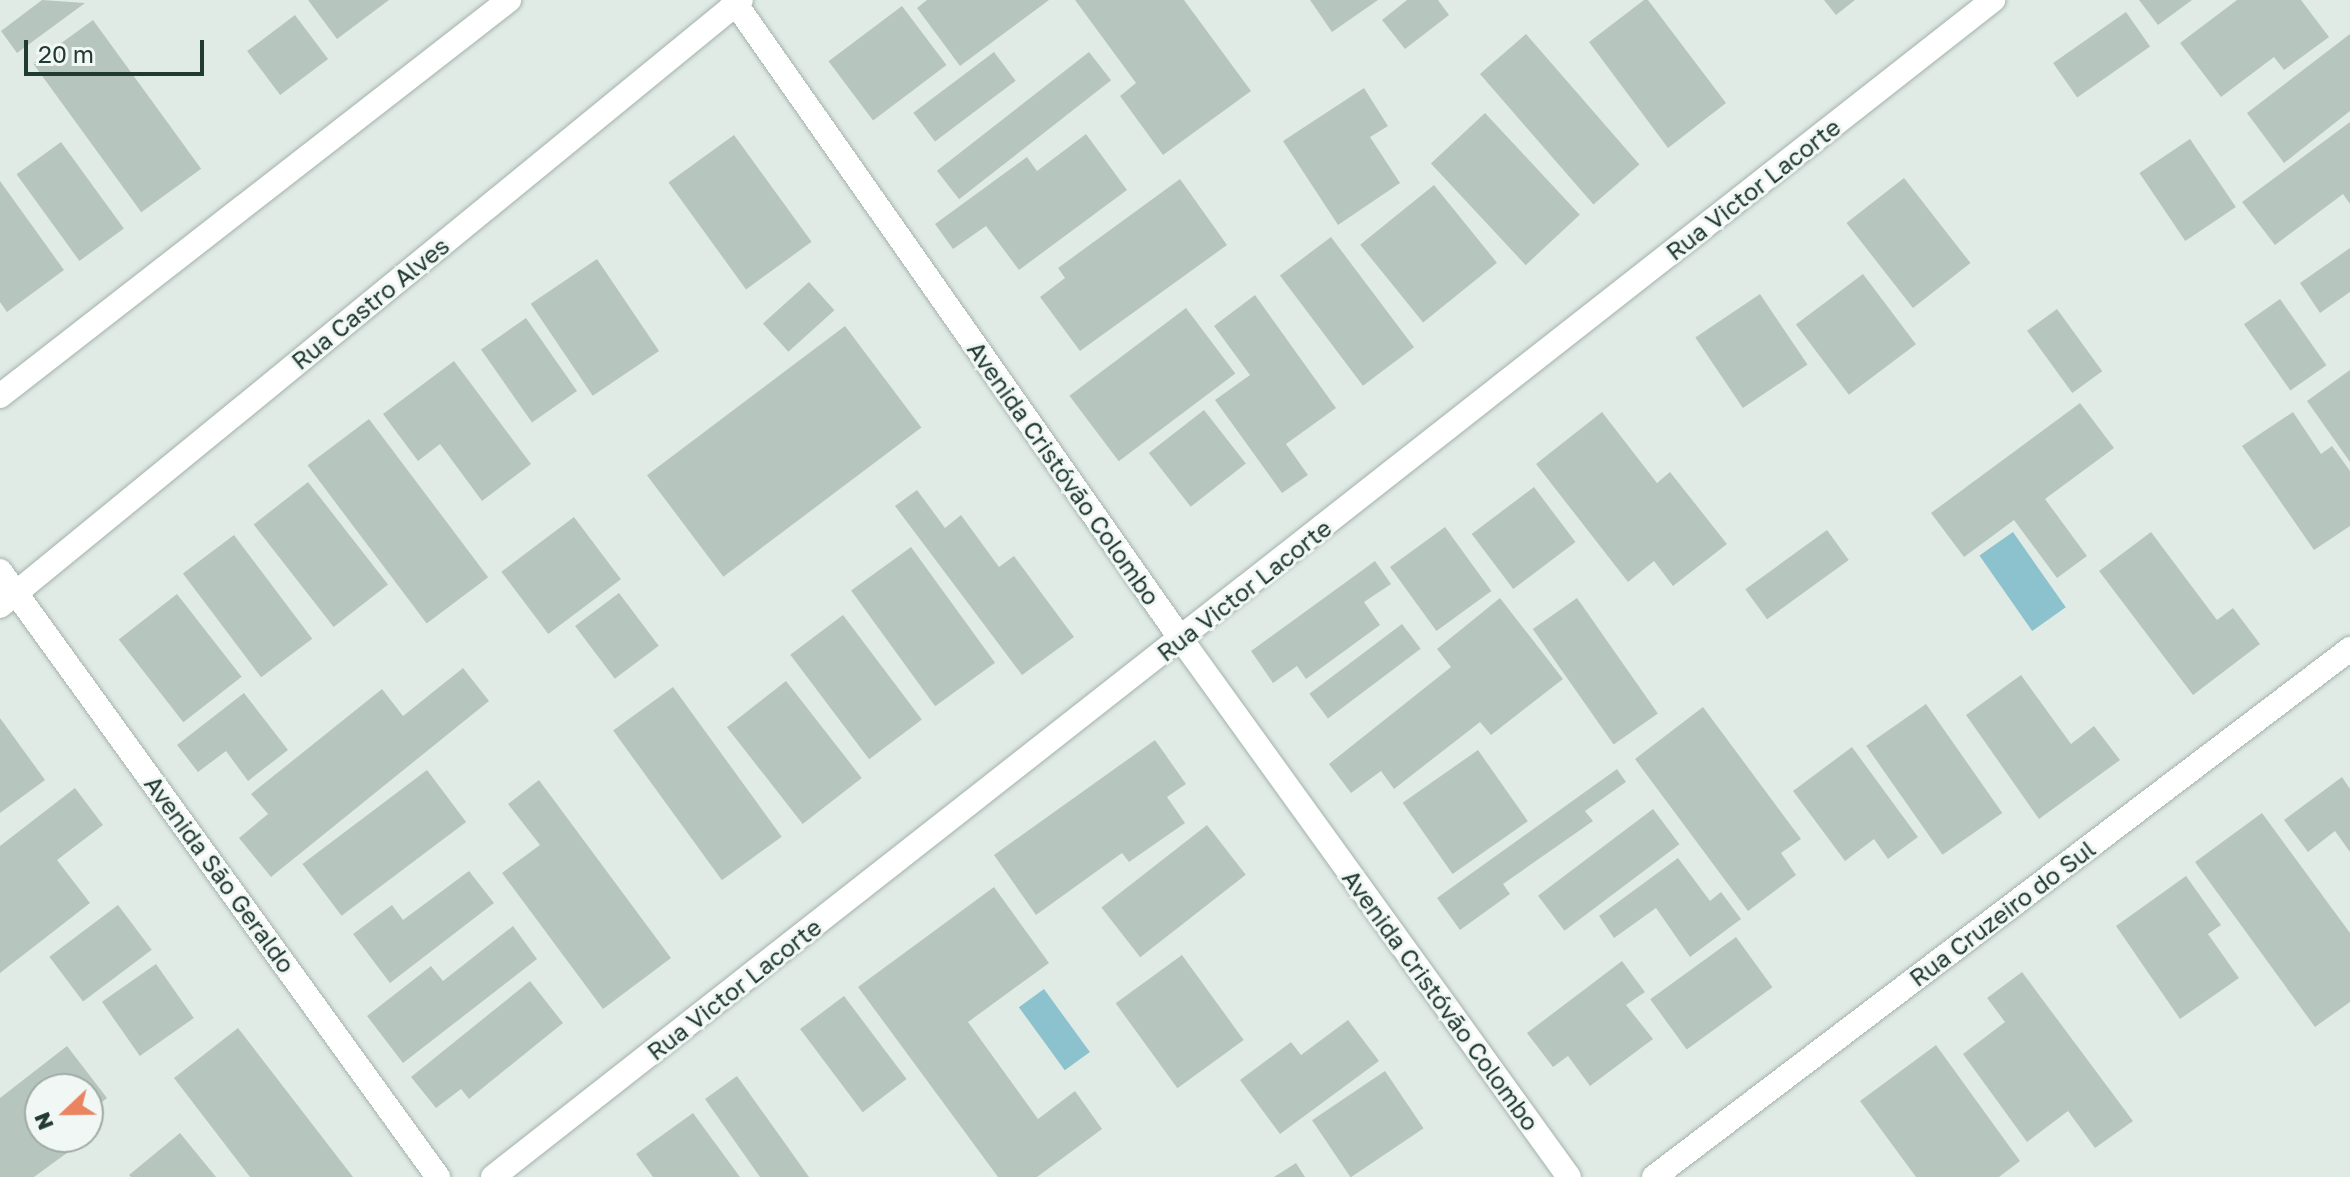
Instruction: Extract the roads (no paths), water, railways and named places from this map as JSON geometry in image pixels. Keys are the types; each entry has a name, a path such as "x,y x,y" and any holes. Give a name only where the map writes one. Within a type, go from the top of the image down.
{"street":[{"path":"0,396 509,0"},
{"name":"Rua Victor Lacorte","path":"493,1177 1993,0"},
{"name":"Avenida Cristóvão Colombo","path":"736,1 1181,639 1569,1177"},
{"name":"Rua Castro Alves","path":"8,599 736,1"},
{"name":"Avenida São Geraldo","path":"0,571 8,599 438,1177"},
{"name":"Rua Cruzeiro do Sul","path":"1654,1177 2350,649"}],"water":[{"path":"2013,532 2066,607 2032,631 1979,556"},
{"path":"1044,989 1090,1052 1065,1070 1019,1007"}]}
